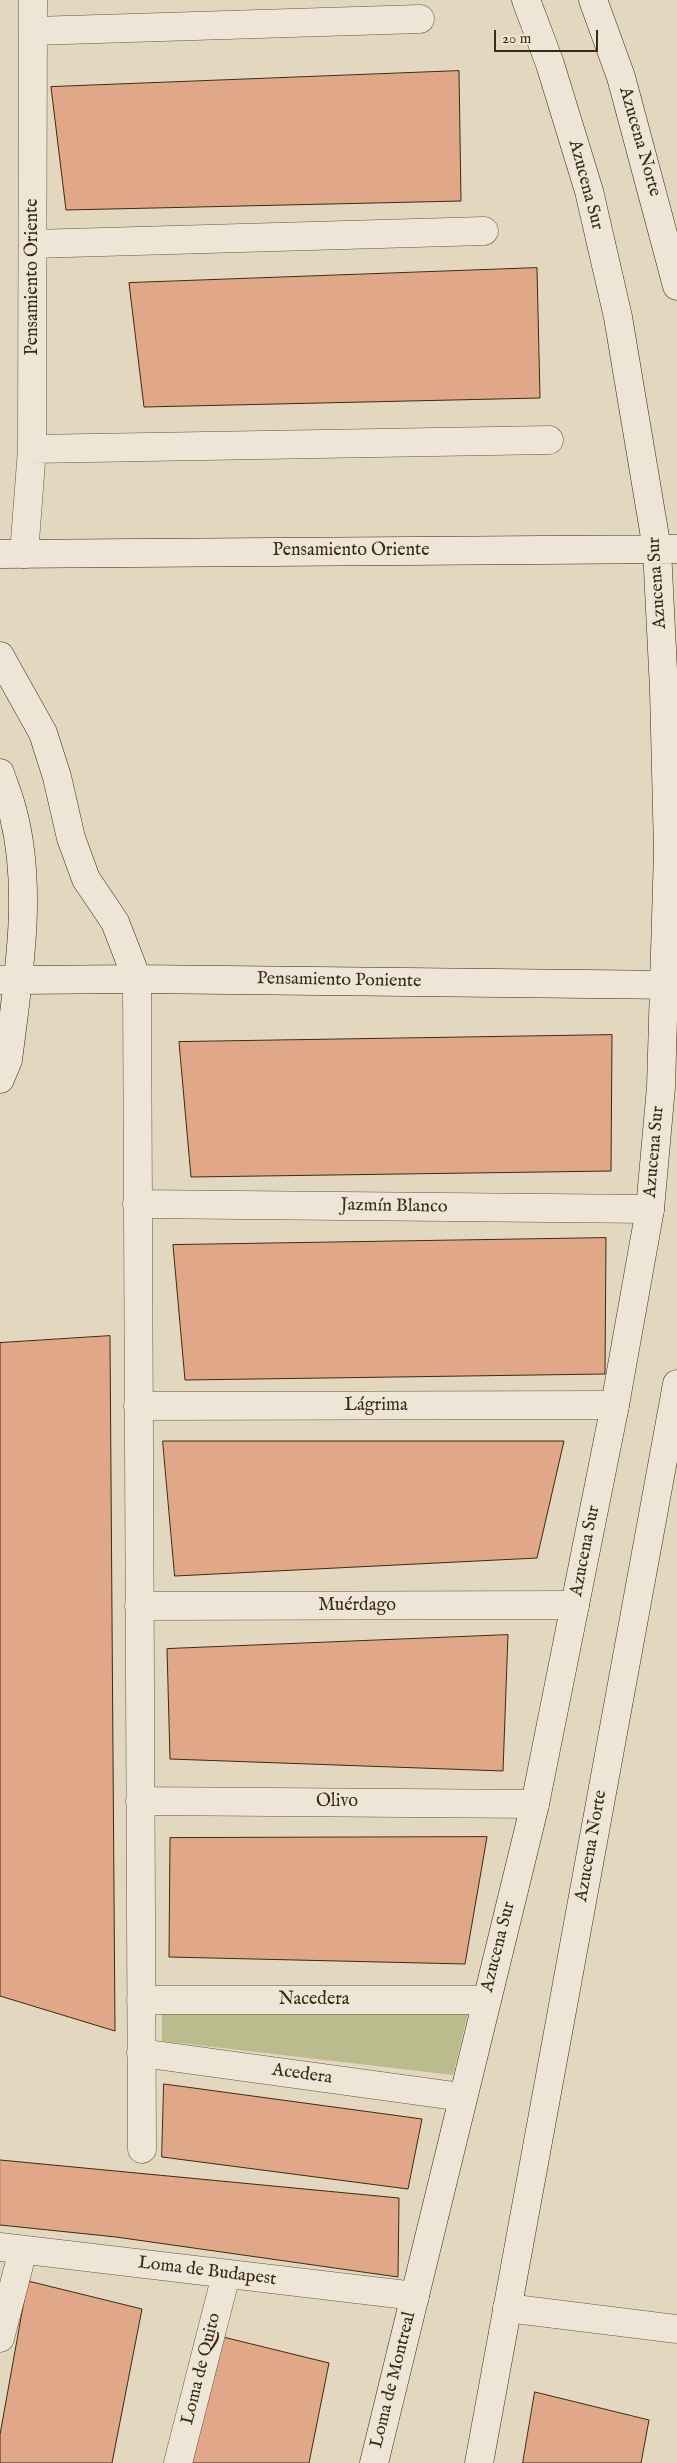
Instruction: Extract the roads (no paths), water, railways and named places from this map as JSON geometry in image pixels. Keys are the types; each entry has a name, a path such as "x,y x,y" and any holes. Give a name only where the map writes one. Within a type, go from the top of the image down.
{"street":[{"name":"Pensamiento Oriente","path":"33,0 32,450 12,554 667,549"},
{"name":"Azucena Sur","path":"415,2296 535,1804 615,1405 650,1209 671,985 664,690 667,549 618,317 589,191 550,64 526,0"},
{"name":"Azucena Norte","path":"593,0 621,77 677,286"},
{"path":"34,31 420,20"},
{"path":"33,244 484,231"},
{"path":"32,450 549,440"},
{"path":"0,656 43,733 57,777 71,838 86,879 115,922 137,979 142,2149"},
{"path":"0,773 13,810 22,870 23,926 9,980 8,1060 0,1079"},
{"name":"Pensamiento Poniente","path":"9,980 137,979 671,985"},
{"name":"Jazmín Blanco","path":"137,1204 650,1209"},
{"name":"Azucena Norte","path":"479,2463 677,1384"},
{"name":"Lágrima","path":"138,1406 615,1405"},
{"name":"Muérdago","path":"139,1606 575,1605"},
{"name":"Olivo","path":"140,1801 535,1804"},
{"name":"Nacedera","path":"141,2000 486,2000"},
{"name":"Acedera","path":"141,2053 462,2097"},
{"path":"0,2338 11,2248"},
{"name":"Loma de Budapest","path":"11,2248 415,2296"},
{"name":"Loma de Quito","path":"178,2463 226,2275"},
{"name":"Loma de Montreal","path":"374,2463 415,2296"},
{"path":"507,2308 677,2329"}]}
